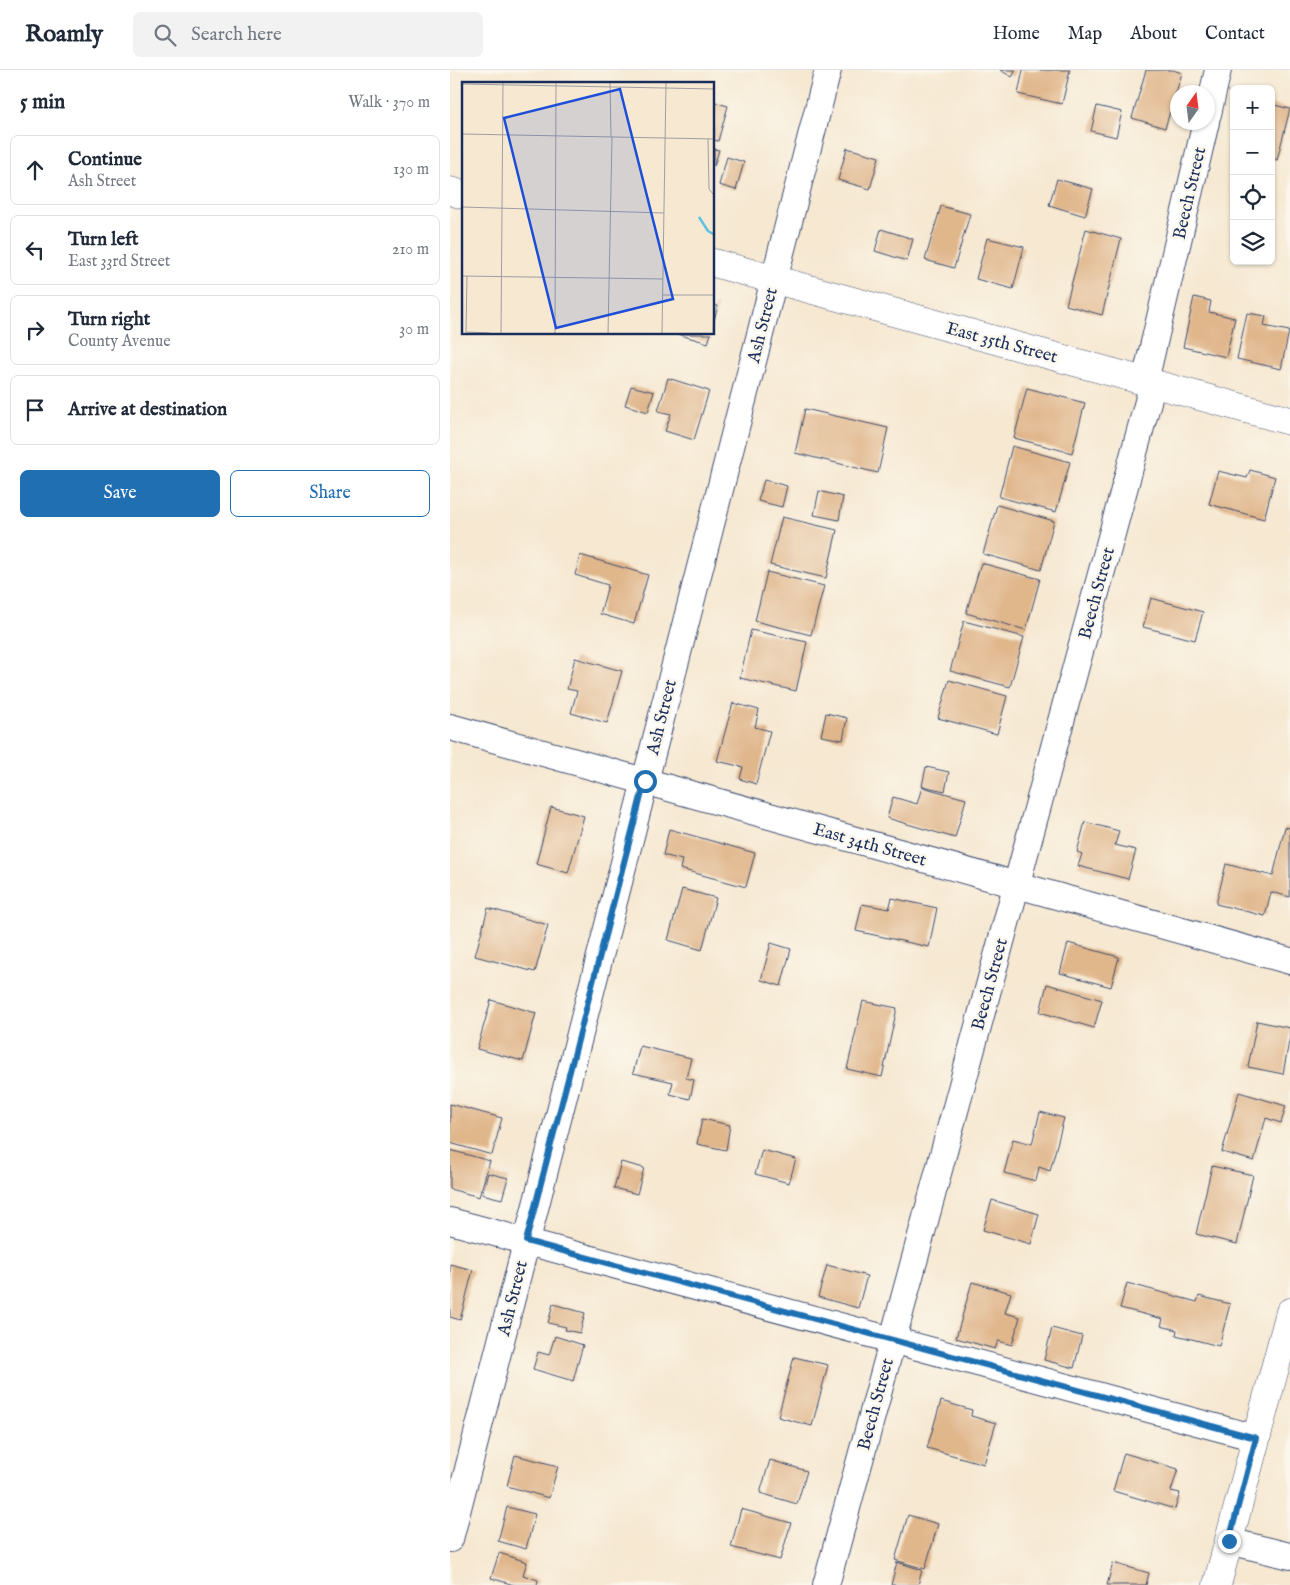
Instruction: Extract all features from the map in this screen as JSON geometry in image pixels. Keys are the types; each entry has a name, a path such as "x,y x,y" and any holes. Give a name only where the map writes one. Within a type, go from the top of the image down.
{"street":[{"name":"Ash Street","path":"450,1539 828,70"},
{"path":"1215,85 1218,70"},
{"name":"Beech Street","path":"826,1585 1016,885 1149,382 1204,130"},
{"name":"East 35th Street","path":"715,263 1290,421"},
{"name":"East 34th Street","path":"450,727 1290,961"},
{"path":"450,1221 1256,1438"},
{"path":"1217,1585 1290,1312"},
{"path":"1229,1541 1290,1556"}],"building":[{"path":"1000,70 1016,70 1012,77"},
{"path":"1023,70 1070,70 1062,104 1018,94"},
{"path":"1146,70 1173,70 1182,73 1178,85 1170,85 1170,112 1165,128 1132,118"},
{"path":"715,102 728,106 718,141 715,140"},
{"path":"1275,105 1290,109 1277,160 1275,159"},
{"path":"1097,106 1122,112 1116,137 1091,131"},
{"path":"847,148 879,157 870,189 838,180"},
{"path":"715,149 719,150 715,163"},
{"path":"727,157 744,162 736,190 719,185"},
{"path":"1057,179 1093,189 1085,216 1049,205"},
{"path":"941,206 970,214 954,268 925,260"},
{"path":"881,229 913,239 907,261 875,251"},
{"path":"1086,229 1121,239 1102,315 1066,305"},
{"path":"987,238 1024,247 1013,289 976,279"},
{"path":"1194,297 1211,301 1209,312 1235,318 1226,357 1183,347"},
{"path":"715,305 718,306 715,316"},
{"path":"1247,313 1266,316 1264,326 1289,331 1281,369 1237,359"},
{"path":"680,335 711,335 708,343"},
{"path":"668,378 709,391 694,440 665,431 671,414 658,411"},
{"path":"631,386 654,392 648,412 625,405"},
{"path":"1027,388 1085,403 1072,453 1014,438"},
{"path":"805,409 888,428 878,473 795,453"},
{"path":"1012,446 1070,462 1056,512 999,497"},
{"path":"1250,470 1275,477 1264,519 1209,504 1218,471 1247,478"},
{"path":"764,480 787,486 782,507 758,501"},
{"path":"819,491 843,497 839,520 814,515"},
{"path":"997,505 1054,521 1041,570 983,554"},
{"path":"782,517 837,530 826,578 770,565"},
{"path":"580,555 648,575 634,624 600,614 608,585 575,575"},
{"path":"981,563 1040,579 1026,630 966,613"},
{"path":"767,572 824,586 811,635 755,621"},
{"path":"1151,598 1203,612 1195,640 1143,627"},
{"path":"964,621 1024,637 1010,687 950,671"},
{"path":"751,630 807,642 796,691 740,678"},
{"path":"575,658 622,671 607,723 571,713 577,691 567,689"},
{"path":"949,680 1007,696 997,734 938,718"},
{"path":"733,703 759,710 755,727 770,731 756,784 740,779 743,767 717,761"},
{"path":"826,713 847,718 843,740 821,736"},
{"path":"926,767 949,772 945,791 922,786"},
{"path":"922,787 966,799 955,838 887,818 893,797 917,804"},
{"path":"551,807 584,816 568,873 536,864"},
{"path":"1085,822 1119,831 1115,845 1136,850 1128,879 1078,866 1082,854 1077,852"},
{"path":"1285,827 1290,828 1290,897 1271,892 1265,916 1216,904 1226,864 1273,876"},
{"path":"669,829 755,853 746,887 680,869 682,860 663,855"},
{"path":"682,889 716,898 702,950 668,940"},
{"path":"892,898 937,908 929,947 856,931 862,904 889,909"},
{"path":"488,908 548,925 535,972 475,956"},
{"path":"771,943 791,949 781,986 761,980"},
{"path":"1068,943 1119,957 1111,987 1060,973"},
{"path":"1047,984 1102,1000 1094,1028 1040,1012"},
{"path":"491,1000 536,1013 523,1061 477,1049"},
{"path":"863,1001 897,1008 882,1077 847,1069"},
{"path":"1257,1021 1290,1028 1283,1074 1248,1067"},
{"path":"640,1046 691,1058 686,1078 694,1080 690,1099 670,1094 673,1082 633,1073"},
{"path":"1239,1092 1286,1106 1281,1123 1266,1118 1254,1161 1222,1152"},
{"path":"450,1104 502,1118 492,1155 450,1143"},
{"path":"1040,1112 1064,1118 1050,1171 1039,1167 1036,1181 1004,1173 1013,1139 1032,1144"},
{"path":"702,1119 730,1125 726,1150 697,1144"},
{"path":"450,1150 490,1161 479,1197 450,1189"},
{"path":"762,1150 796,1159 789,1183 755,1174"},
{"path":"621,1162 644,1168 637,1194 614,1188"},
{"path":"1212,1166 1253,1175 1237,1244 1196,1234"},
{"path":"488,1173 508,1178 502,1199 482,1194"},
{"path":"992,1200 1039,1214 1031,1244 983,1230"},
{"path":"450,1264 473,1270 460,1320 450,1317"},
{"path":"827,1265 867,1276 858,1308 818,1297"},
{"path":"972,1282 1011,1293 1005,1313 1020,1317 1012,1345 998,1341 995,1349 956,1338"},
{"path":"1127,1283 1197,1302 1199,1296 1230,1304 1219,1346 1176,1335 1177,1330 1161,1326 1163,1319 1120,1308"},
{"path":"553,1304 585,1313 580,1333 565,1330 566,1327 548,1323"},
{"path":"1052,1328 1082,1336 1074,1368 1044,1360"},
{"path":"555,1336 583,1345 573,1381 533,1369 538,1352 549,1355"},
{"path":"794,1357 828,1365 812,1426 778,1417"},
{"path":"941,1401 972,1410 971,1416 996,1423 984,1464 927,1448"},
{"path":"1124,1453 1178,1469 1171,1491 1180,1493 1175,1509 1113,1491"},
{"path":"515,1455 558,1466 549,1498 507,1486"},
{"path":"770,1460 807,1471 797,1504 760,1493"},
{"path":"507,1507 535,1514 526,1549 498,1541"},
{"path":"741,1509 791,1523 780,1560 731,1547"},
{"path":"908,1515 938,1524 925,1569 895,1560"},
{"path":"499,1553 527,1562 523,1575 538,1580 537,1585 514,1585 491,1578"},
{"path":"897,1562 922,1570 918,1585 891,1585"},
{"path":"1113,1563 1149,1573 1146,1585 1107,1585"}],"route":[{"path":"645,781 526,1241 1256,1438 1229,1541"}]}
